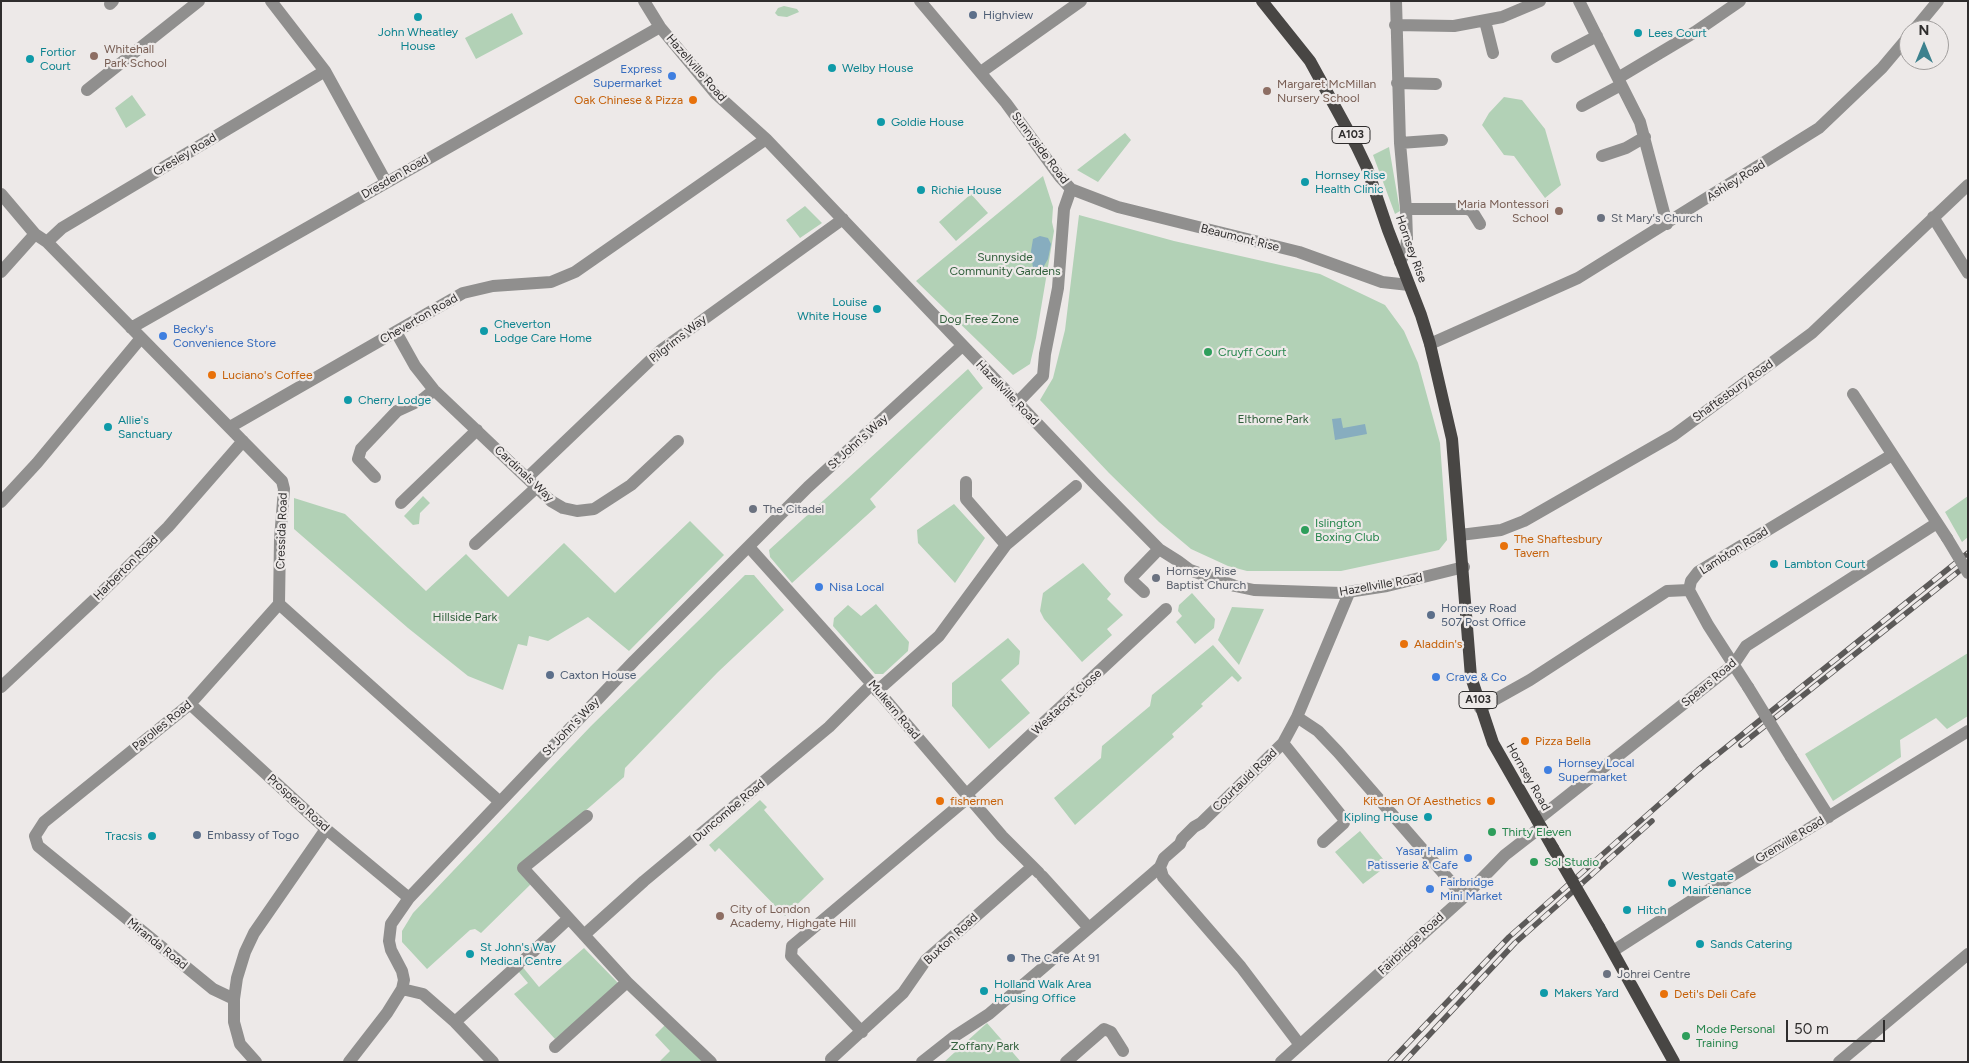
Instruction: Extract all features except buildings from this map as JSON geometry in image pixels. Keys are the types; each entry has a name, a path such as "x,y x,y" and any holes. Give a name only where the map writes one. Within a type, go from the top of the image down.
{"main road":[{"name":"Hornsey Rise","path":"1262,1 1310,61 1344,121 1367,168 1430,344 1452,439 1460,535"},
{"name":"Hornsey Road","path":"1460,535 1464,567 1468,650 1472,677 1480,708 1493,743 1613,951 1674,1062"}],"street":[{"path":"87,90 199,1"},
{"path":"271,1 325,71 386,182"},
{"name":"Hazellville Road","path":"644,1 660,27 715,93 766,140 843,219 1016,403 1159,549 1190,570 1235,586 1254,590 1349,593 1401,583 1464,567"},
{"name":"Sunnyside Road","path":"920,1 981,72 1071,189 1064,209 1058,288 1045,354 1043,376 1016,403"},
{"path":"981,72 1082,1"},
{"path":"1396,1 1397,83 1407,239 1406,250 1400,262"},
{"path":"1395,25 1454,26 1484,21 1516,12 1540,1"},
{"path":"1579,1 1640,122 1667,224"},
{"path":"1582,106 1740,1"},
{"path":"1922,20 1938,1"},
{"path":"1484,21 1493,53"},
{"name":"Dresden Road","path":"131,328 660,27"},
{"path":"1557,57 1598,36"},
{"name":"Ashley Road","path":"1430,344 1578,278 1667,224 1819,128 1882,68 1899,48"},
{"name":"Gresley Road","path":"47,242 62,228 325,71"},
{"path":"1397,83 1436,84"},
{"path":"1602,156 1626,148 1645,137"},
{"name":"Cheverton Road","path":"230,427 463,293 492,286 552,282 575,272 766,140"},
{"path":"1400,143 1442,140"},
{"name":"Shaftesbury Road","path":"1460,535 1502,530 1524,521 1674,435 1812,333 1968,185"},
{"name":"Beaumont Rise","path":"1071,189 1118,207 1299,252 1382,282 1409,285"},
{"name":"Cressida Road","path":"1,194 36,234 47,242 282,482 284,489 280,539 279,604"},
{"path":"1406,209 1467,208 1472,211 1480,224"},
{"path":"1933,217 1968,273"},
{"name":"Pilgrims Way","path":"528,477 661,350 843,219"},
{"path":"1,272 36,234"},
{"name":"Cardinals Way","path":"396,332 415,366 434,390 528,477 551,501 563,508 577,511 594,509 631,485 678,441"},
{"path":"1,502 37,463 141,338"},
{"name":"St John's Way","path":"402,989 404,980 402,971 388,941 391,924 410,898 634,661 808,487 962,346"},
{"path":"375,477 358,458 361,449 397,412 422,399 434,390"},
{"path":"1853,394 1968,573"},
{"path":"401,503 477,430"},
{"name":"Harberton Road","path":"1,687 94,600 168,527 243,441"},
{"name":"Lambton Road","path":"1689,590 1691,581 1698,572 1892,454"},
{"path":"966,482 966,499 1006,545"},
{"path":"475,544 537,486"},
{"name":"Duncombe Road","path":"584,935 644,881 874,687 940,636 1006,545 1076,486"},
{"name":"Spears Road","path":"1539,823 1734,664 1746,646 1936,522"},
{"name":"Mulkern Road","path":"749,547 874,687 1002,836 1089,928"},
{"path":"1144,592 1130,579 1159,549"},
{"path":"1480,708 1530,680 1667,591 1689,590 1708,624 1829,817"},
{"name":"Courtauld Road","path":"922,1062 955,1036 989,1014 1160,866 1164,858 1180,844 1182,838 1201,823 1283,743 1297,717 1349,593"},
{"path":"279,604 500,802"},
{"name":"Parolles Road","path":"36,836 44,822 190,704 279,604"},
{"name":"Westacott Close","path":"862,1032 791,956 792,946 968,795 1166,609"},
{"name":"Prospero Road","path":"190,704 326,829 410,898"},
{"path":"1297,717 1318,731 1338,752 1464,897"},
{"name":"Grenville Road","path":"1613,951 1694,898 1968,731"},
{"path":"1283,743 1344,819 1344,824 1323,842"},
{"path":"587,816 523,868 627,982 711,1062"},
{"name":"Fairbridge Road","path":"1281,1062 1464,897 1539,823"},
{"path":"256,1062 240,1044 234,1022 234,999 237,978 245,952 254,933 326,829"},
{"name":"Miranda Road","path":"36,836 38,846 52,858 213,989 234,999"},
{"path":"1160,866 1163,877 1241,967 1300,1044"},
{"name":"Buxton Road","path":"832,1059 903,993 926,960 1038,872"},
{"path":"455,1022 568,919"},
{"path":"1839,1062 1968,954"},
{"path":"556,1047 627,982"},
{"path":"349,1062 387,1013 402,989 423,994 455,1022 493,1062"},
{"path":"1066,1062 1104,1029 1111,1032 1123,1051"}],"green space":[{"path":"784,6 797,9 799,12 787,17 778,16 775,13 778,8"},
{"path":"512,13 523,34 476,59 465,38"},
{"path":"132,95 146,115 126,128 115,108"},
{"path":"1504,97 1522,100 1545,129 1561,185 1545,198 1514,156 1504,155 1482,125 1489,113"},
{"path":"1125,133 1131,140 1098,182 1077,170"},
{"path":"1389,147 1400,211 1395,214 1373,155"},
{"name":"Sunnyside Community Gardens","path":"1043,176 1053,207 1052,222 1054,231 1030,364 1013,375 916,281"},
{"path":"971,194 988,213 956,241 939,222"},
{"path":"805,206 822,223 800,238 786,220"},
{"name":"Elthorne Park","path":"1079,215 1174,241 1320,274 1385,305 1404,331 1418,363 1440,443 1447,540 1439,550 1341,571 1247,571 1228,566 1191,549 1159,522 1109,473 1040,400 1053,378 1065,330"},
{"path":"968,369 983,388 870,499 876,507 792,583 770,557 769,550"},
{"path":"423,496 430,503 420,513 419,524 413,525 404,516"},
{"path":"1968,496 1968,537 1962,542 1945,512"},
{"name":"Hillside Park","path":"294,498 345,514 426,591 466,554 508,597 564,543 615,593 690,521 724,555 629,651 588,617 548,641 529,636 527,646 518,644 503,690 468,676 408,628 294,529"},
{"path":"954,504 985,538 955,583 918,543 917,530"},
{"path":"1083,563 1111,594 1107,599 1123,615 1107,629 1112,635 1082,662 1044,619 1040,611 1043,593"},
{"path":"745,575 754,575 784,610 718,672 625,768 624,777 520,868 532,883 481,933 475,929 470,930 427,969 402,942 402,931 413,913 591,726"},
{"path":"1192,593 1215,619 1214,628 1195,644 1176,622 1182,616 1178,611 1179,605"},
{"path":"876,604 909,642 908,651 883,674 875,674 833,626 834,618 848,605 861,616"},
{"path":"1232,607 1264,609 1239,665 1218,640"},
{"path":"1008,638 1020,651 1019,664 1001,680 1030,713 989,749 952,706 952,683"},
{"path":"1213,645 1242,678 1238,682 1232,676 1172,734 1174,737 1075,825 1054,798 1101,758 1102,746 1150,706 1152,695"},
{"path":"1968,653 1968,716 1947,729 1936,718 1900,740 1901,757 1833,801 1805,754"},
{"path":"760,800 767,807 764,810 824,879 785,916 719,848 715,852 709,845"},
{"path":"1360,831 1388,865 1363,884 1335,852"},
{"path":"584,948 620,985 555,1039 514,994 528,983 518,971 521,965 539,987"},
{"name":"Zoffany Park","path":"987,1023 1021,1062 944,1062"},
{"path":"666,1024 701,1062 659,1062 670,1051 655,1035"}],"water":[{"path":"1040,236 1048,238 1051,244 1048,259 1041,271 1033,269 1031,251 1033,239"},
{"path":"1341,418 1343,428 1365,424 1367,434 1335,440 1332,419"}],"railway":[{"path":"1390,1062 1509,937 1698,770 1968,553"},
{"path":"1741,745 1968,564"},
{"path":"1404,1062 1515,943 1652,821"}],"place":[{"name":"Highview","path":"973,15"},
{"name":"John Wheatley House","path":"418,17"},
{"name":"Lees Court","path":"1638,33"},
{"name":"Whitehall Park School","path":"94,56"},
{"name":"Fortior Court","path":"30,59"},
{"name":"Welby House","path":"832,68"},
{"name":"Express Supermarket","path":"672,76"},
{"name":"Margaret McMillan Nursery School","path":"1267,91"},
{"name":"Oak Chinese & Pizza","path":"693,100"},
{"name":"Goldie House","path":"881,122"},
{"name":"Hornsey Rise Health Clinic","path":"1305,182"},
{"name":"Richie House","path":"921,190"},
{"name":"Maria Montessori School","path":"1559,211"},
{"name":"St Mary's Church","path":"1601,218"},
{"name":"Louise White House","path":"877,309"},
{"name":"Cheverton Lodge Care Home","path":"484,331"},
{"name":"Becky's Convenience Store","path":"163,336"},
{"name":"Cruyff Court","path":"1208,352"},
{"name":"Luciano's Coffee","path":"212,375"},
{"name":"Cherry Lodge","path":"348,400"},
{"name":"Allie's Sanctuary","path":"108,427"},
{"name":"The Citadel","path":"753,509"},
{"name":"Islington Boxing Club","path":"1305,530"},
{"name":"The Shaftesbury Tavern","path":"1504,546"},
{"name":"Lambton Court","path":"1774,564"},
{"name":"Hornsey Rise Baptist Church","path":"1156,578"},
{"name":"Nisa Local","path":"819,587"},
{"name":"Hornsey Road 507 Post Office","path":"1431,615"},
{"name":"Aladdin's","path":"1404,644"},
{"name":"Caxton House","path":"550,675"},
{"name":"Crave & Co","path":"1436,677"},
{"name":"Pizza Bella","path":"1525,741"},
{"name":"Hornsey Local Supermarket","path":"1548,770"},
{"name":"fishermen","path":"940,801"},
{"name":"Kitchen Of Aesthetics","path":"1491,801"},
{"name":"Kipling House","path":"1428,817"},
{"name":"Thirty Eleven","path":"1492,832"},
{"name":"Embassy of Togo","path":"197,835"},
{"name":"Tracsis","path":"152,836"},
{"name":"Yasar Halim Patisserie & Cafe","path":"1468,858"},
{"name":"Sol Studio","path":"1534,862"},
{"name":"Westgate Maintenance","path":"1672,883"},
{"name":"Fairbridge Mini Market","path":"1430,889"},
{"name":"Hitch","path":"1627,910"},
{"name":"City of London Academy, Highgate Hill","path":"720,916"},
{"name":"Sands Catering","path":"1700,944"},
{"name":"St John's Way Medical Centre","path":"470,954"},
{"name":"The Cafe At 91","path":"1011,958"},
{"name":"Johrei Centre","path":"1607,974"},
{"name":"Holland Walk Area Housing Office","path":"984,991"},
{"name":"Makers Yard","path":"1544,993"},
{"name":"Deti's Deli Cafe","path":"1664,994"},
{"name":"Mode Personal Training","path":"1686,1036"}],"park label":[{"name":"Dog Free Zone","path":"979,319"}]}
